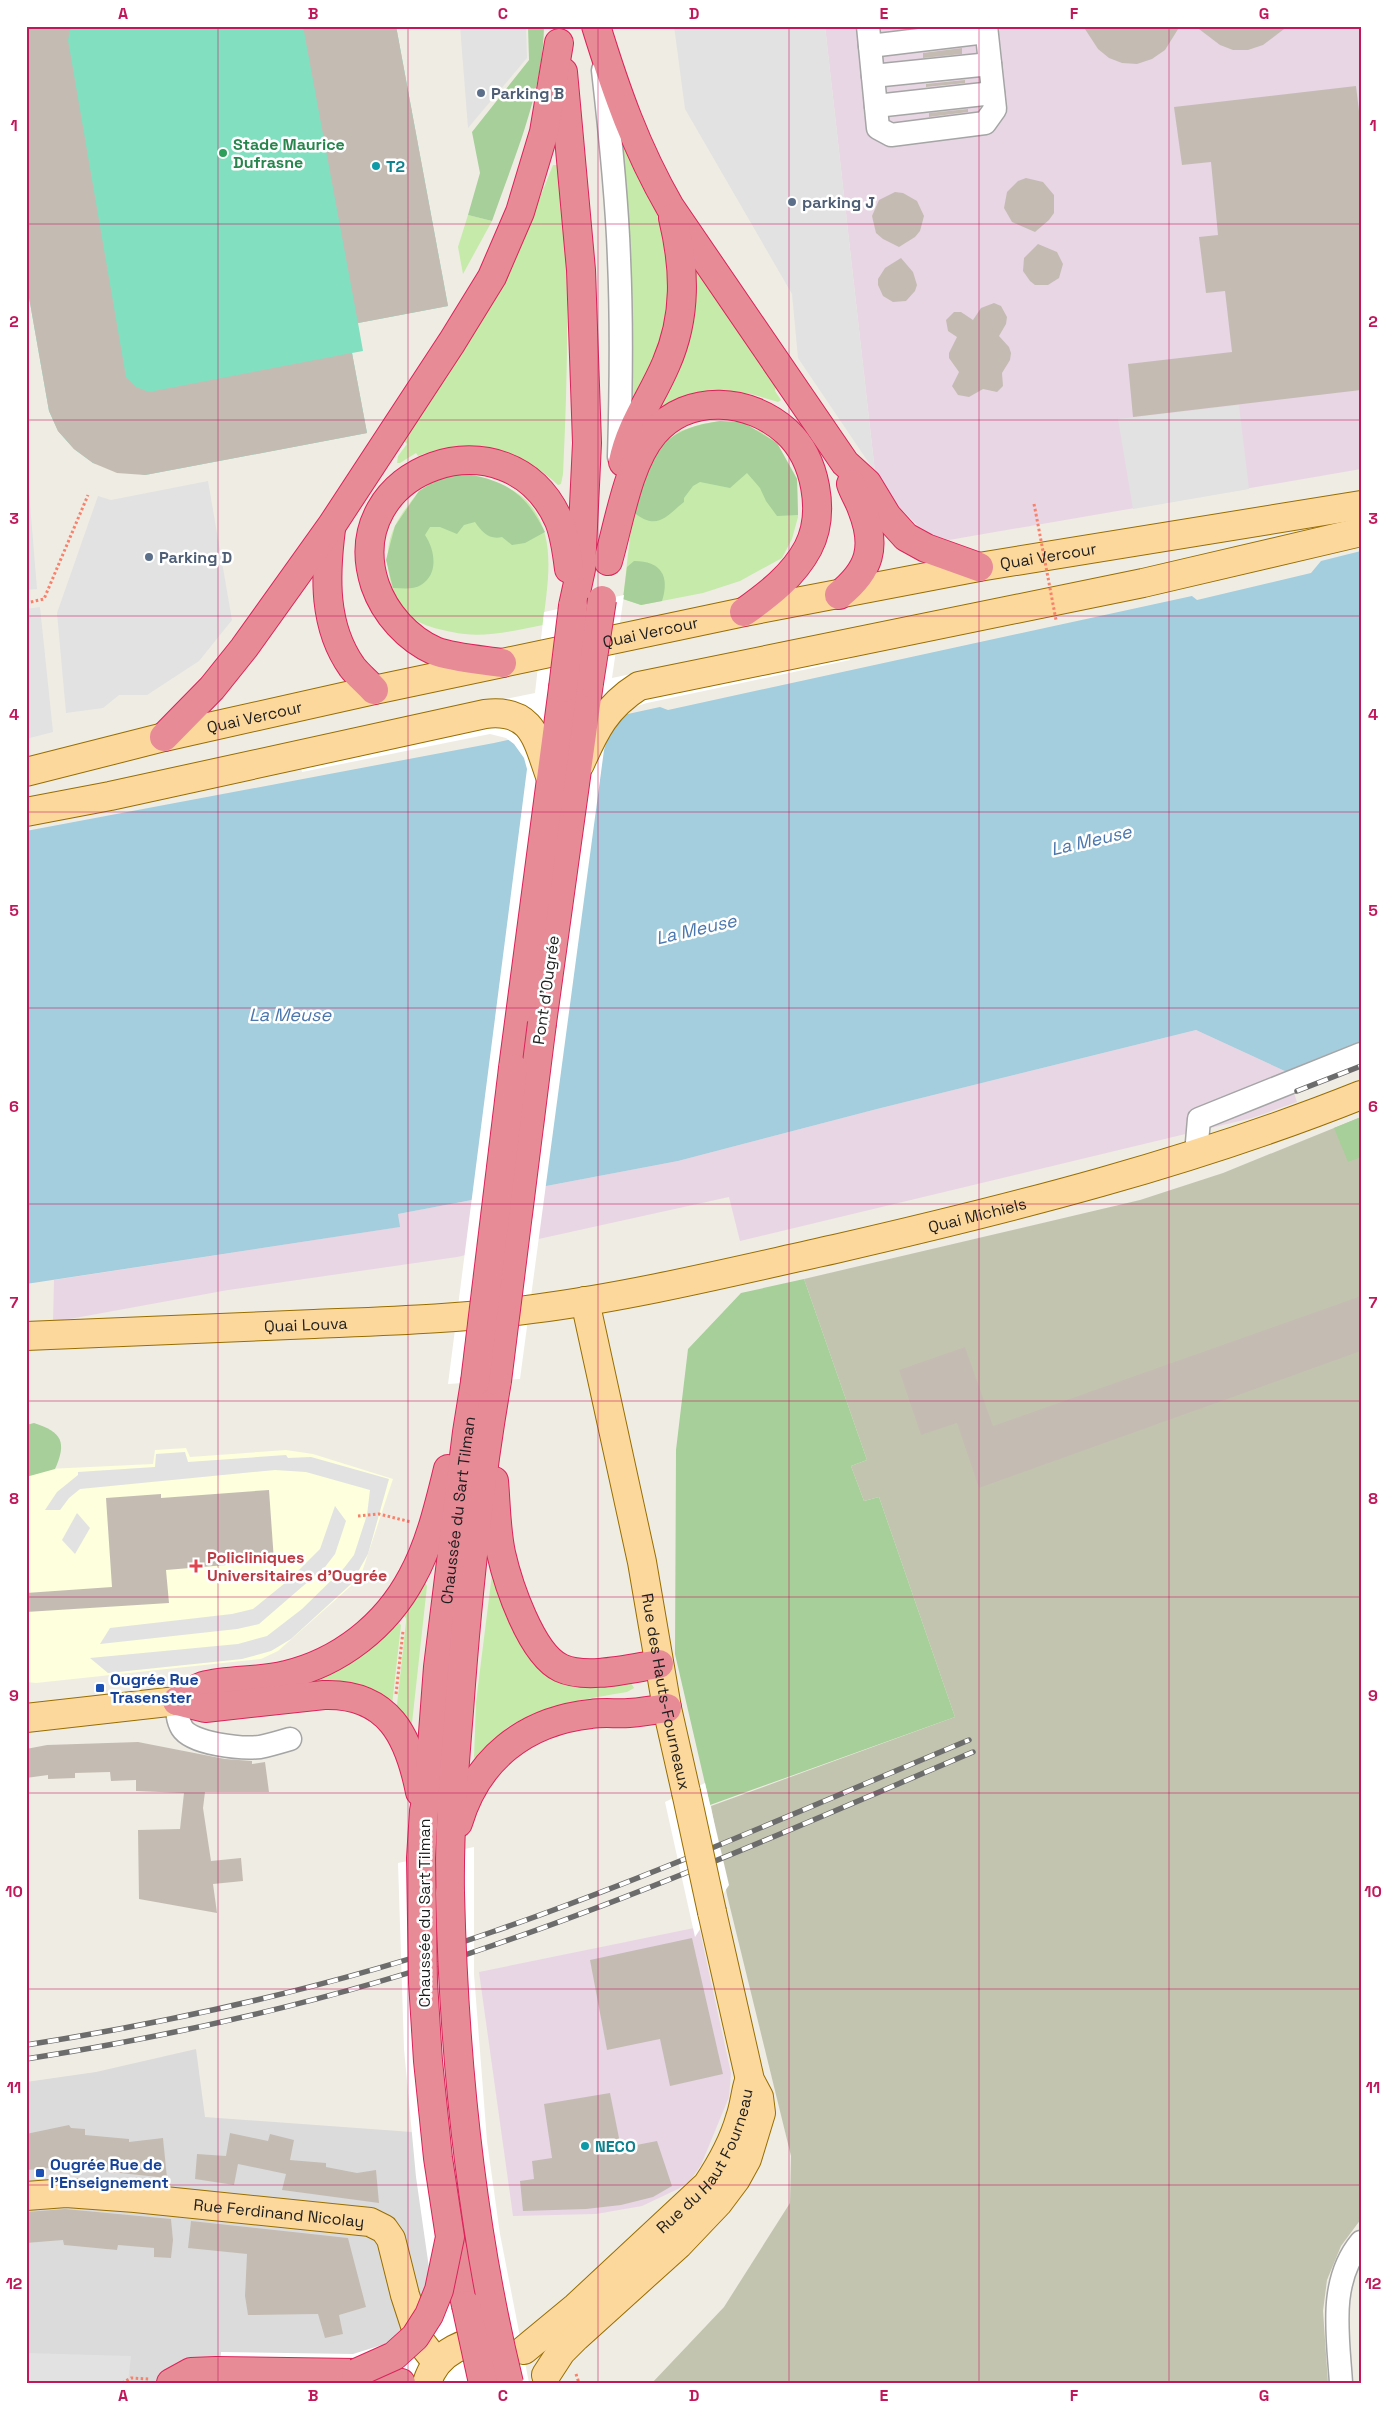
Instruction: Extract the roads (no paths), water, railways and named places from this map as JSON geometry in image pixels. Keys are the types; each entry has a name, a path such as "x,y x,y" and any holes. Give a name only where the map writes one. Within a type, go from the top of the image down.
{"highway":[{"path":"597,30 604,59 630,128 670,206 846,463 866,483 887,516 906,537 926,548 979,567"},
{"path":"164,737 212,688 239,654 332,525 452,342 492,277 520,212 544,132 559,35"},
{"path":"559,35 568,110 581,270 587,443 581,569 573,606"},
{"path":"608,561 619,485 630,439 666,364 679,323 682,270 679,242 670,206"},
{"path":"608,561 636,465 653,434 665,422 706,404 732,405 747,409 777,424 798,444 814,480 817,508 810,541 798,564 768,595 744,612"},
{"path":"502,663 437,652 418,641 393,618 377,592 370,563 369,540 382,509 393,494 411,477 428,467 447,461 464,460 495,464 512,471 528,481 540,492 559,522 567,556 573,606"},
{"path":"839,595 856,580 865,566 869,537 867,523 854,492 846,463"},
{"path":"332,525 327,562 328,608 342,648 353,668 374,690"},
{"name":"Pont d'Ougrée","path":"563,777 602,600 608,561"},
{"name":"Pont d'Ougrée","path":"486,1382 563,777 573,606"},
{"name":"Chaussée du Sart Tilman","path":"483,2383 450,2237 438,2158 428,2061 423,1982 421,1858 438,1667 486,1382"},
{"path":"478,1431 501,1552 524,1621 541,1650 561,1668 586,1674 659,1664"},
{"path":"177,1701 202,1686 262,1680 311,1667 348,1648 374,1628 390,1610 413,1576 438,1508 448,1467 478,1431"},
{"name":"Chaussée du Sart Tilman","path":"478,1431 450,1854 450,1893 453,1982 468,2151 481,2236 509,2383"},
{"path":"177,1701 205,1708 332,1695 366,1702 388,1717 402,1734 415,1770 424,1811"},
{"path":"450,1854 460,1818 474,1785 494,1758 515,1739 542,1724 590,1714 629,1713 667,1708"},
{"path":"356,2373 394,2356 415,2337 429,2315 439,2290 450,2237"},
{"path":"162,2381 191,2372 216,2371 356,2373 401,2383"}],"main road":[{"name":"Quai Vercour","path":"1279,517 1361,498"},
{"name":"Quai Vercour","path":"26,772 164,737 374,690 744,612 979,567 1361,505"},
{"path":"26,812 110,796 297,754 500,712 512,714 526,723 563,777 606,713 623,696 639,686 1143,583 1361,532"},
{"name":"Quai Michiels","path":"585,1301 748,1268 935,1226 1061,1194 1196,1154 1294,1121 1361,1095"},
{"name":"Quai Louva","path":"26,1336 440,1319 585,1301"},
{"name":"Rue des Hauts-Fourneaux","path":"585,1301 642,1562 667,1708 750,2080"},
{"path":"26,1718 177,1701"},
{"name":"Rue du Haut Fourneau","path":"524,2350 576,2307 707,2185 721,2164 732,2141 750,2080"},
{"name":"Rue du Haut Fourneau","path":"547,2379 561,2352 679,2244 718,2203 736,2179 747,2159 761,2113 759,2097 750,2080"},
{"name":"Rue Ferdinand Nicolay","path":"26,2196 66,2194 135,2198 370,2222 384,2229 391,2239 405,2295 432,2373"},
{"path":"432,2373 450,2351 464,2344 484,2340 509,2344 524,2350 536,2360 547,2379"}],"street":[{"path":"986,29 995,109 986,123 891,135 878,128 869,36 986,29"},
{"path":"597,30 612,149 619,259 621,371 619,485"},
{"path":"873,76 990,64"},
{"path":"876,106 993,93"},
{"path":"1196,1154 1198,1119 1361,1054"},
{"path":"177,1701 178,1718 182,1728 191,1737 207,1742 258,1747 290,1739"},
{"path":"1341,2383 1337,2302 1340,2284 1348,2261 1361,2242"}],"water":[{"name":"La Meuse","path":"1361,551 1361,1041 1287,1072 1196,1030 877,1109 678,1161 398,1214 400,1227 26,1284 26,831 494,743 660,707 668,710 1192,596 1197,600 1311,573 1321,561"}],"railway":[{"path":"1297,1091 1361,1066"},
{"path":"26,2045 144,2024 261,1999 435,1951 613,1888 969,1740"},
{"path":"26,2059 204,2026 321,1998 437,1964 555,1923 676,1877 973,1752"}],"place":[{"name":"Parking B","path":"481,93"},
{"name":"Stade Maurice Dufrasne","path":"223,153"},
{"name":"T2","path":"376,166"},
{"name":"parking J","path":"792,202"},
{"name":"Parking D","path":"149,557"},
{"name":"Policliniques Universitaires d'Ougrée","path":"196,1566"},
{"name":"Ougrée Rue Trasenster","path":"100,1688"},
{"name":"NECO","path":"585,2146"},
{"name":"Ougrée Rue de l'Enseignement","path":"40,2173"}]}
